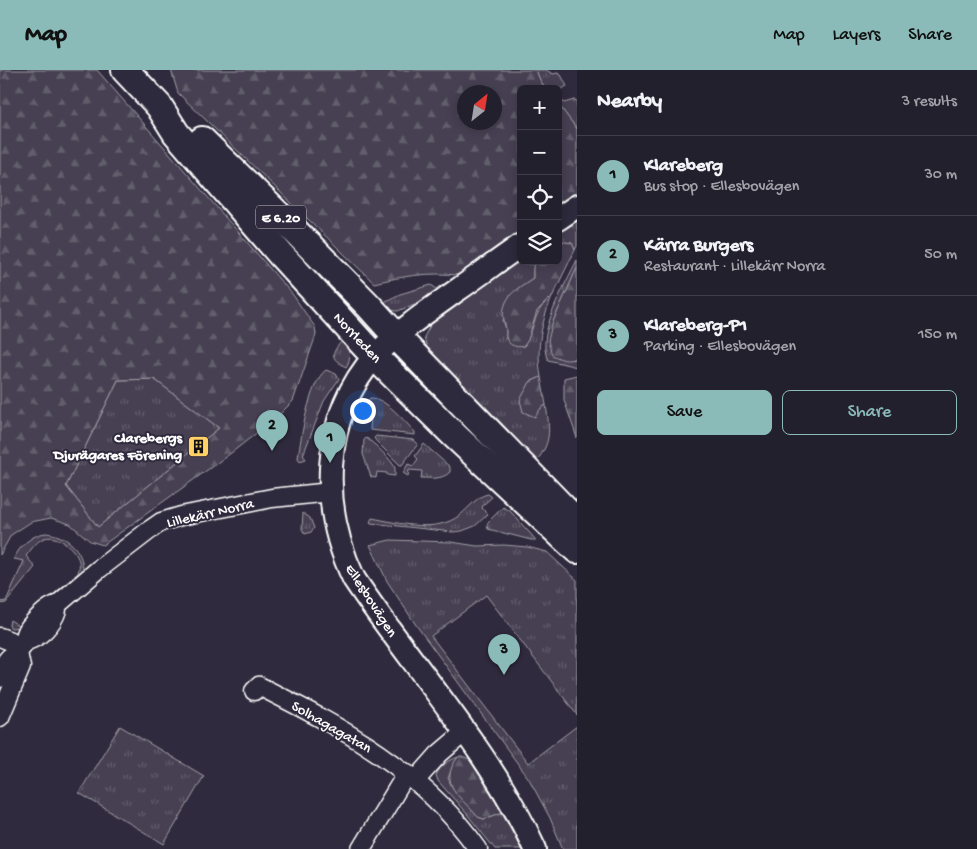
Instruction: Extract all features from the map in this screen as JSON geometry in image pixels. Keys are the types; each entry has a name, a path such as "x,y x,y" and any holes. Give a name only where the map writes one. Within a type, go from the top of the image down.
{"highway":[{"name":"Norrleden","path":"125,70 158,106 176,133 236,204 375,357 454,435 577,550"},
{"name":"Norrleden","path":"158,106 188,127 296,232 577,522"}],"main road":[{"path":"562,216 577,206"},
{"name":"Ellesbovägen","path":"517,248 396,336 375,357 353,390 336,431 330,463 330,492 336,532 354,580 466,731 505,792 535,849"}],"street":[{"name":"Lillekärr Norra","path":"0,678 6,661 41,634 57,612 57,605 151,528 162,522 182,516 272,498 330,492"},
{"path":"0,637 22,647 21,667 0,717"},
{"name":"Solhagagatan","path":"254,691 259,686 317,715 367,745 411,776 464,829 478,849"},
{"path":"361,849 411,776 466,731"}],"green space":[{"path":"0,70 97,70 293,295 315,327 316,335 293,401 277,417 231,453 103,545 90,541 70,524 51,518 31,522 11,535 0,555","holes":["154,379 219,428 98,527 66,486 118,380"]},
{"path":"171,70 536,70 543,85 517,85 517,233 458,275 416,275 374,283 178,93"},
{"path":"536,70 546,70 553,74 558,73 561,75 567,86 562,89 562,85 543,85"},
{"path":"562,100 564,103 577,101 577,129 562,109"},
{"path":"562,109 577,129 577,192 562,202"},
{"path":"577,215 577,246 575,250 572,243 562,242 562,225"},
{"path":"562,242 572,243 575,250 553,295 537,311 528,340 524,346 513,346 506,337 504,306 514,291 533,278 535,265 562,265"},
{"path":"517,258 517,265 535,265 533,278 517,289 503,320 506,329 506,339 524,346 541,308 553,295 545,315 539,345 541,377 530,382 541,408 546,405 549,430 547,444 533,465 429,355 424,337 432,322"},
{"path":"577,260 577,268 552,324 572,360 577,357 577,367 548,360 545,349 549,323 554,309"},
{"path":"577,268 577,357 571,360 564,360 552,355 548,341 552,324"},
{"path":"431,285 440,291 438,294 398,311 387,310 382,303 400,294"},
{"path":"343,340 349,353 346,367 334,358 336,348"},
{"path":"326,370 336,374 339,379 324,401 303,455 306,459 300,461 298,458 301,438 310,398 320,376"},
{"path":"577,375 577,438 564,400 564,378"},
{"path":"541,377 546,405 541,408 535,417 523,412 520,400 530,382"},
{"path":"154,379 219,428 98,527 66,486 118,380"},
{"path":"370,398 382,401 415,432 415,435 370,430 371,417 365,416 367,401"},
{"path":"376,436 414,440 418,444 402,465 400,465 376,441 374,438"},
{"path":"366,438 390,461 395,468 395,476 377,472 376,478 371,477 363,454 364,440"},
{"path":"424,444 450,467 450,472 447,475 421,478 422,471 409,470 408,476 403,473 408,464 413,466 418,459 415,456"},
{"path":"488,494 492,497 482,508 488,514 475,526 462,531 453,532 370,522 372,518 417,526 440,524 460,515 477,500"},
{"path":"503,507 510,511 536,540 488,529 488,522"},
{"path":"303,513 310,518 314,528 311,532 305,534 302,529"},
{"path":"46,533 53,534 72,544 80,556 83,570 21,627 11,628 9,625 10,620 18,625 78,573 79,561 74,551 59,539 47,537 35,544 26,556 35,567 6,603 0,604 0,602 6,601 24,561 14,559 16,554 31,538"},
{"path":"390,540 451,542 477,546 504,545 527,547 547,552 577,580 577,715 486,595 431,636 528,763 577,726 577,849 563,849 550,818 529,779 416,625 387,581 370,545"},
{"path":"326,711 374,738 403,760 402,761"},
{"path":"120,726 204,776 164,844 79,793"},
{"path":"458,757 448,778 452,787 478,817 484,819 506,811 526,849 495,849 438,781 436,775 440,769"},
{"path":"458,757 472,761 506,811 484,819 478,817 459,796 451,783 450,775"}],"place":[{"name":"Clarebergs Djurägares Förening","path":"198,446"},
{"name":"Kärra Burgers","path":"272,451"},
{"name":"Klareberg","path":"330,463"},
{"name":"Klareberg-P1","path":"504,675"}]}
